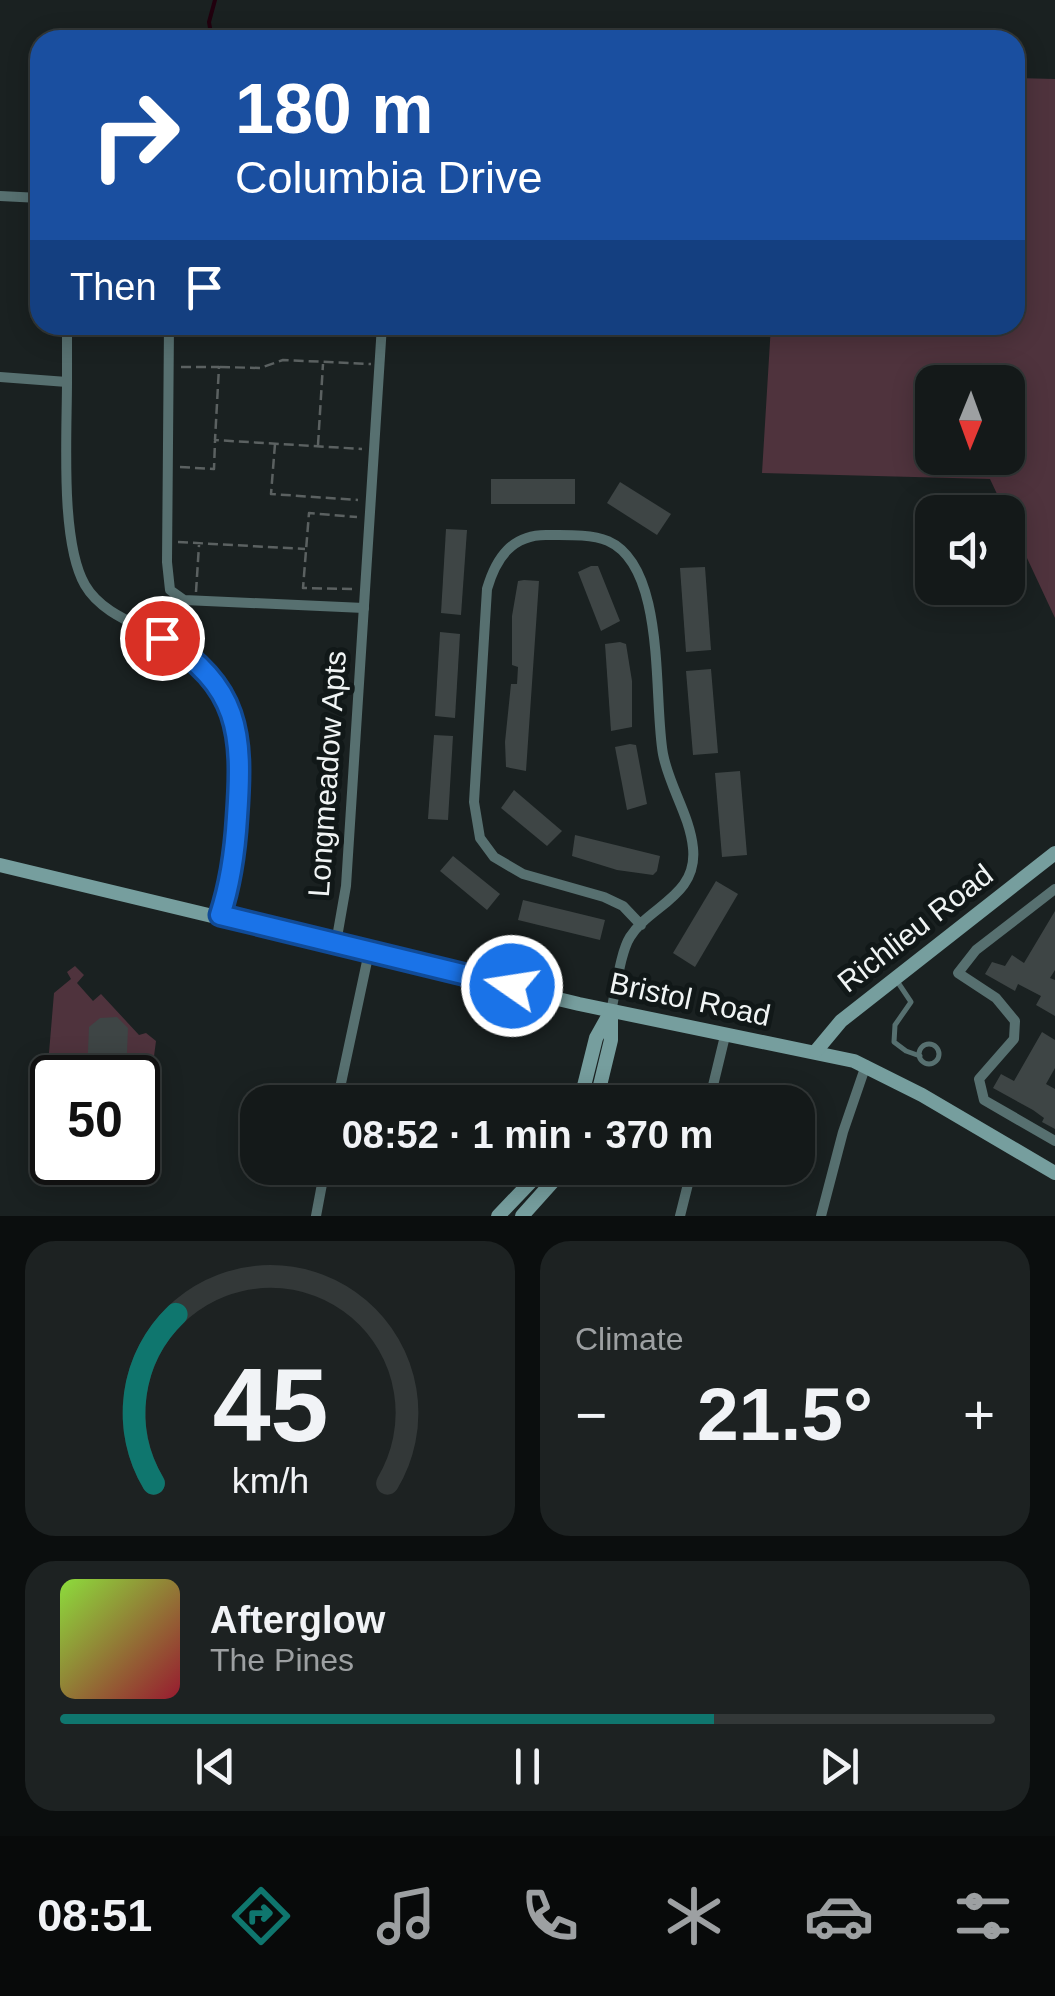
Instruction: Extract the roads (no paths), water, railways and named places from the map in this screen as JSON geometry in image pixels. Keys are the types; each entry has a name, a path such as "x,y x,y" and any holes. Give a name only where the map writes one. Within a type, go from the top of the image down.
{"main road":[{"name":"Richlieu Road","path":"816,1052 841,1021 1055,853"},
{"name":"Bristol Road","path":"0,865 611,1011 866,1065 1055,1174"},
{"path":"584,1085 596,1038 611,1011"},
{"path":"600,1085 611,1040 611,1011"},
{"path":"498,1216 528,1185"},
{"path":"522,1216 550,1185"}],"street":[{"path":"0,196 30,198"},
{"path":"67,335 70,508 78,572 92,596 111,612 144,627 196,663 222,694 236,726 241,774 234,863 220,915"},
{"name":"Longmeadow Apts","path":"169,335 170,590 184,600 364,608"},
{"name":"Longmeadow Apts","path":"336,944 346,886 381,335"},
{"path":"0,378 67,382"},
{"path":"611,1011 629,938 677,896 694,850 664,756 650,606 644,580 628,556 606,540 540,534 514,542 494,563 487,589 474,802 480,838 494,857 523,874 604,897 623,906 641,925"},
{"path":"1055,890 976,950 958,973 996,998 1014,1021 1014,1039 979,1079 984,1100 1055,1141"},
{"path":"341,1085 369,952"},
{"path":"713,1085 725,1036"},
{"path":"821,1216 866,1065"},
{"path":"316,1216 322,1185"},
{"path":"680,1216 688,1185"}],"lane":[{"path":"895,978 911,1002 895,1025 894,1042 906,1052 920,1056"}],"waterway":[{"path":"210,30 215,0"}]}
